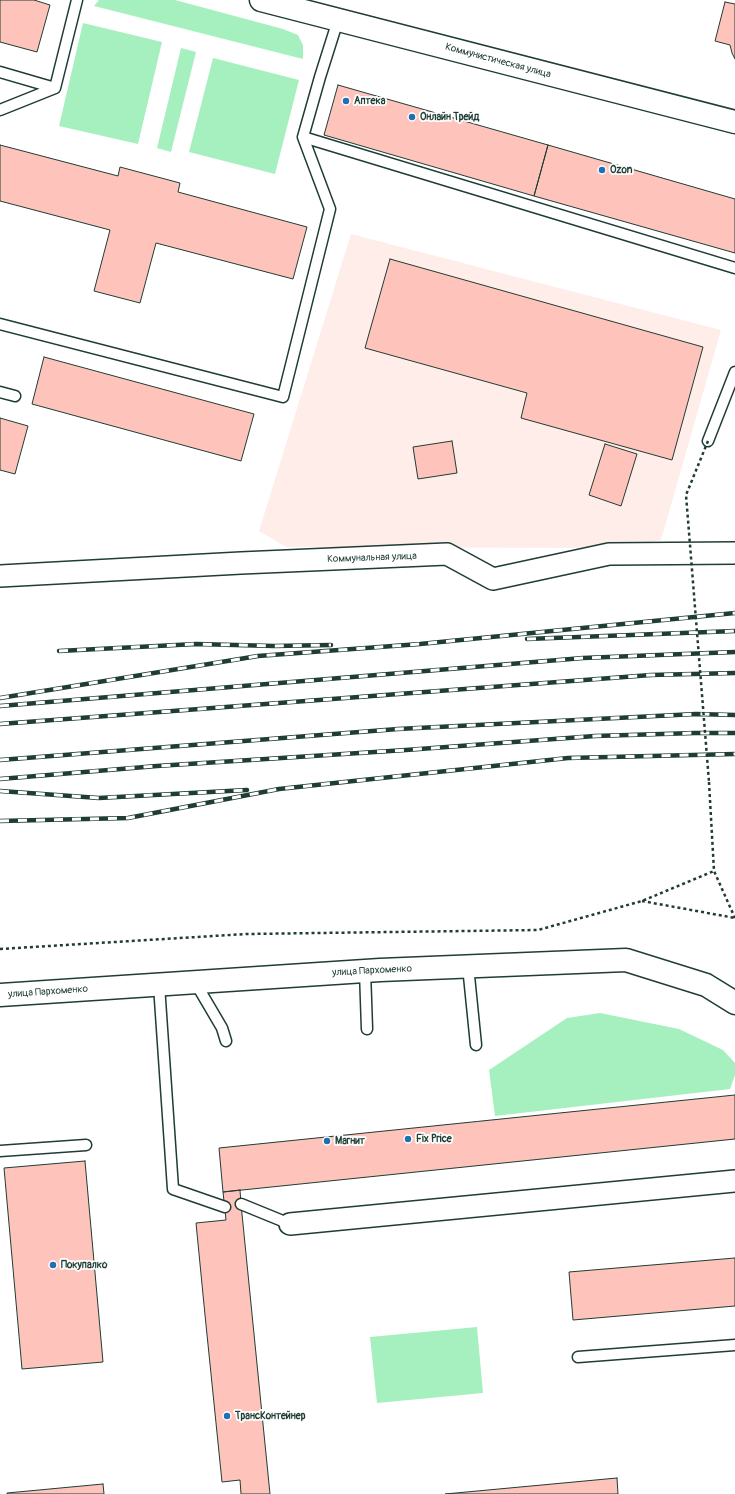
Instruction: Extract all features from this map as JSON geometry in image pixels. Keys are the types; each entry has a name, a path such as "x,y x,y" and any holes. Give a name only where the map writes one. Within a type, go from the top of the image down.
{"street":[{"name":"Коммунистическая улица","path":"260,0 735,122"},
{"name":"Коммунальная улица","path":"0,576 447,554 492,579 610,554 735,553"},
{"name":"улица Пархоменко","path":"0,995 365,971 626,960 706,986 735,1003"},
{"path":"290,1224 735,1180"}],"lane":[{"path":"55,88 76,0"},
{"path":"0,324 284,397 330,209 303,137 338,20"},
{"path":"0,72 55,88"},
{"path":"0,110 55,88"},
{"path":"303,137 735,268"},
{"path":"708,441 735,372"},
{"path":"0,392 15,396"},
{"path":"468,966 476,1045"},
{"path":"365,971 367,1029"},
{"path":"195,982 222,1028 226,1040"},
{"path":"158,985 173,1189 225,1207"},
{"path":"0,1151 86,1145"},
{"path":"242,1204 290,1224"},
{"path":"578,1357 735,1345"}],"path":[{"path":"708,441 686,495 709,782 714,871 735,918"},
{"path":"0,950 246,934 538,930 642,901 714,871"},
{"path":"642,901 735,918"}],"shaded area":[{"path":"351,234 721,330 661,540 625,548 286,547 259,531"}],"green space":[{"path":"99,0 175,0 283,29 298,35 303,45 303,59 94,6"},
{"path":"83,23 162,42 138,144 59,126"},
{"path":"181,48 196,52 171,152 157,148"},
{"path":"213,58 299,80 275,174 189,152"},
{"path":"600,1013 679,1029 723,1050 735,1063 735,1075 730,1089 495,1116 489,1070 567,1018"},
{"path":"477,1327 483,1393 377,1403 370,1337"}],"building":[{"path":"0,0 34,0 50,5 37,52 0,42"},
{"path":"725,2 735,4 735,59 730,45 715,41"},
{"path":"338,85 548,145 534,196 324,135"},
{"path":"0,145 118,176 120,167 180,183 178,192 307,227 293,279 156,243 140,303 94,291 110,230 0,201"},
{"path":"548,145 735,199 735,253 534,196"},
{"path":"390,259 703,347 672,460 521,418 527,393 365,348"},
{"path":"44,357 254,414 241,461 32,404"},
{"path":"0,418 28,426 15,474 0,470"},
{"path":"452,441 457,473 418,479 413,447"},
{"path":"605,444 637,454 621,506 589,495"},
{"path":"735,1095 735,1139 223,1192 219,1148"},
{"name":"Покупалко","path":"85,1161 103,1362 22,1369 4,1168"},
{"path":"240,1190 270,1494 241,1494 240,1480 222,1482 205,1315 196,1223 226,1220 223,1192"},
{"path":"735,1258 735,1306 573,1320 569,1272"},
{"path":"617,1478 618,1494 445,1494"},
{"path":"103,1484 104,1494 7,1494 7,1493"}],"railway":[{"path":"0,698 258,656 420,644 735,613"},
{"path":"527,639 735,631"},
{"path":"59,651 196,644 274,646 331,645"},
{"path":"0,706 583,658 735,652"},
{"path":"0,724 651,675 735,673"},
{"path":"0,760 398,729 696,714 735,715"},
{"path":"0,779 157,766 595,736 735,733"},
{"path":"0,821 128,818 279,789 568,758 735,754"},
{"path":"0,791 99,798 247,790"}],"place":[{"name":"Аптека","path":"346,101"},
{"name":"Онлайн Трейд","path":"412,117"},
{"name":"Ozon","path":"602,170"},
{"name":"Fix Price","path":"408,1139"},
{"name":"Магнит","path":"327,1141"},
{"name":"Покупалко","path":"53,1265"},
{"name":"ТрансКонтейнер","path":"227,1416"}]}
